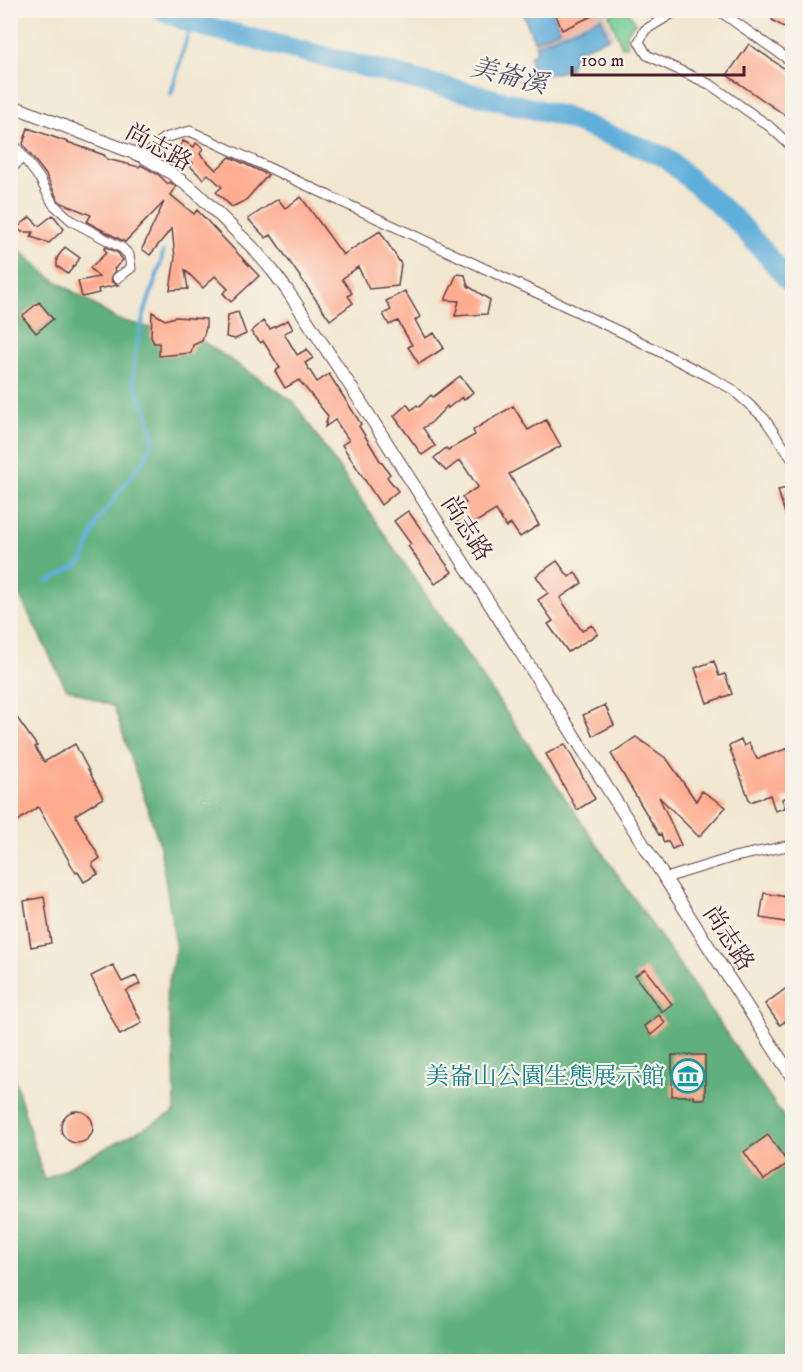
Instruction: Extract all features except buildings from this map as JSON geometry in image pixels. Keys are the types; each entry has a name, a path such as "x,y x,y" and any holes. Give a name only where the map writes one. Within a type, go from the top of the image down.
{"street":[{"path":"678,10 645,30 639,42 642,49 647,55 711,85 769,126 792,147"},
{"path":"718,10 792,62"},
{"name":"尚志路","path":"10,105 144,157 171,173 196,192 253,248 287,290 792,1077"},
{"path":"144,157 165,138 190,130 625,334 712,378 732,389 764,418 792,459"},
{"path":"10,140 40,178 53,204 72,221 122,248 129,255 131,268 117,278"},
{"path":"10,164 15,165 19,161 20,153"},
{"path":"666,878 734,857 792,845"}],"shaded area":[{"path":"521,11 613,11 605,14 614,36 609,38 600,18 535,45"}],"green space":[{"path":"621,10 628,11 636,23 628,32 626,38 628,45 622,47 609,15"},
{"path":"11,242 50,277 116,319 202,341 293,401 792,1129 792,1361 11,1361 10,1062 44,1180 175,1112 174,1052 166,995 176,947 159,842 114,707 66,688 17,591 11,594"}],"water":[{"path":"522,11 552,11 560,30 534,41"},
{"path":"601,18 609,38 576,51 569,70 541,76 536,81 537,84 516,81 525,78 531,64 530,56 537,51 535,45"}],"waterway":[{"name":"美崙溪","path":"162,10 191,23 561,116 665,157 738,222 792,284"},
{"path":"171,94 191,23"},
{"path":"47,582 77,566 84,559 97,522 147,455 153,438 149,416 133,382 135,353 163,252"}],"place":[{"name":"美崙山公園生態展示館","path":"688,1076"}]}
